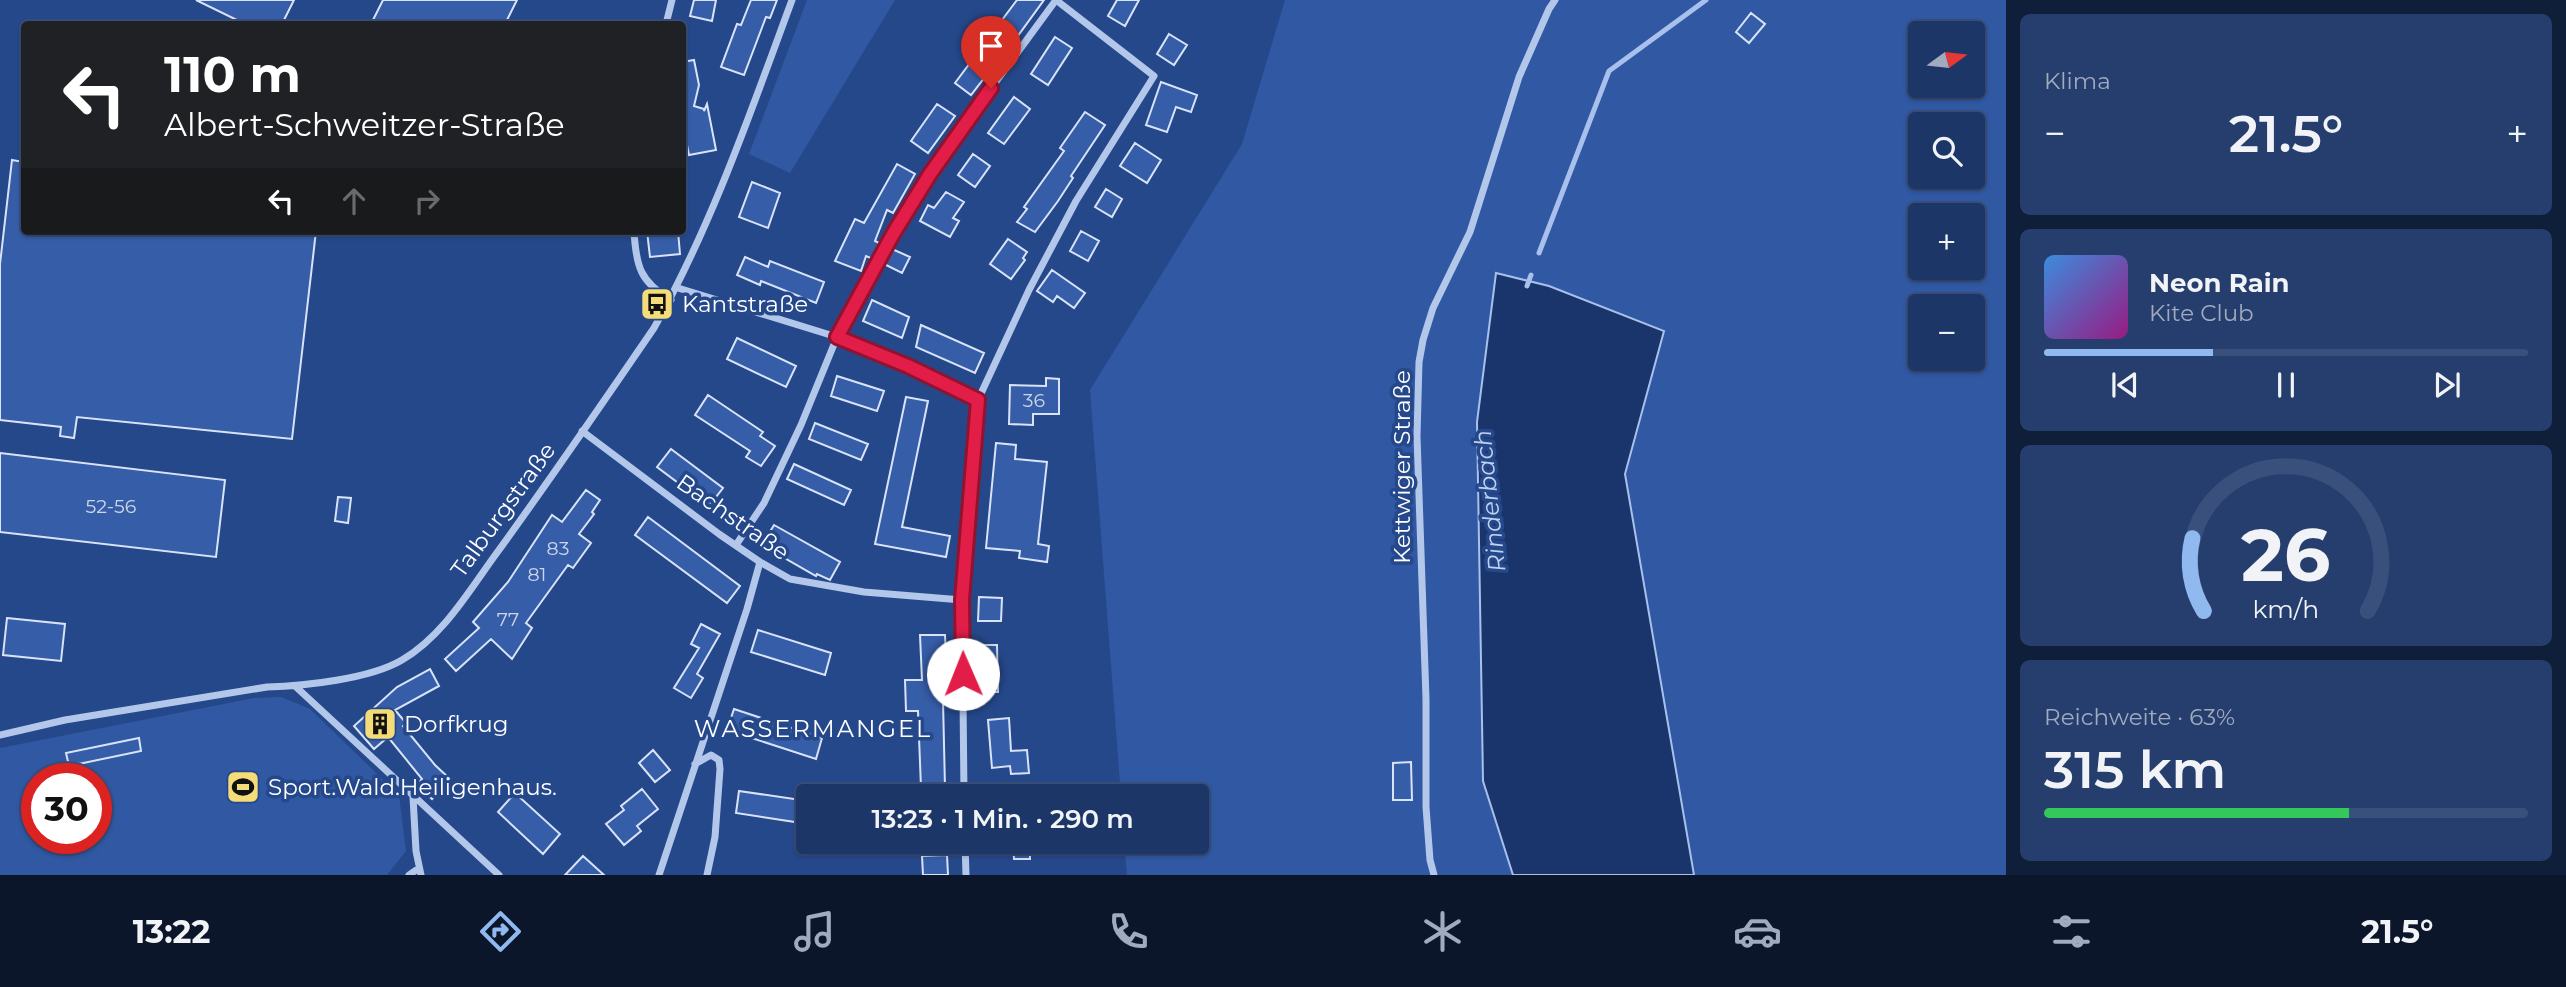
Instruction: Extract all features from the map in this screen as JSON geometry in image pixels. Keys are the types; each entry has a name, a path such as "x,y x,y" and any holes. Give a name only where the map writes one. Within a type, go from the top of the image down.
{"street":[{"path":"667,21 672,0"},
{"name":"Talburgstraße","path":"0,735 65,720 258,688 295,686 375,671 401,661 423,645 444,624 468,593 654,328 678,288 721,186 792,0"},
{"path":"736,545 764,503 801,425 837,337 893,234 943,153 1056,0 1154,76 1076,201 1029,290 978,400 962,600 964,784"},
{"name":"Kettwiger Straße","path":"1434,875 1430,860 1426,807 1426,699 1417,436 1419,362 1433,308 1470,232 1519,77 1544,18 1555,0"},
{"path":"634,235 641,272 652,289 671,300"},
{"path":"678,288 837,337 908,366 978,400"},
{"name":"Bachstraße","path":"582,431 736,545 790,579 810,584 962,600"},
{"path":"659,875 760,562"},
{"path":"295,686 499,875"},
{"path":"694,764 711,755 719,760 715,837 707,875"},
{"path":"410,875 420,872 413,797"},
{"path":"965,854 966,875"}],"shaded area":[{"path":"807,0 895,0 790,173 749,154"},
{"path":"1285,0 2006,0 2006,875 1694,875 1625,474 1663,331 1549,286 1496,273 1477,422 1483,781 1513,875 1127,875 1125,854 1209,854 1209,784 1120,784 1090,390 1242,144"},
{"name":"Sport.Wald.Heiligenhaus.","path":"281,697 310,709 399,795 406,851 387,875 0,875 0,748 254,698"}],"water":[{"path":"1496,273 1549,286 1664,331 1625,474 1694,875 1513,875 1483,781 1477,422"}],"building":[{"path":"196,0 294,0 284,21 239,21"},
{"path":"383,0 517,0 506,21 372,21"},
{"path":"694,0 716,0 712,21 690,16"},
{"path":"751,0 777,0 770,18 766,17 744,75 721,67 737,24 741,25"},
{"path":"1017,0 1044,0 1017,37 999,24"},
{"path":"1117,0 1139,0 1125,26 1108,16"},
{"path":"1751,13 1765,24 1749,43 1736,32"},
{"path":"1169,34 1187,45 1174,65 1157,54"},
{"path":"1055,37 1072,48 1048,85 1031,74"},
{"path":"982,47 998,60 971,95 955,83"},
{"path":"694,60 699,85 694,106 704,111 707,104 716,150 689,155 686,140 686,61"},
{"path":"1161,82 1197,95 1191,112 1176,107 1167,132 1146,125"},
{"path":"1014,97 1030,109 1004,144 988,133"},
{"path":"937,104 955,116 928,153 911,141"},
{"path":"1085,112 1105,125 1058,201 1035,232 1017,222 1027,209 1024,207 1064,151 1060,148"},
{"path":"1135,143 1161,160 1147,183 1120,166"},
{"path":"973,154 990,166 975,187 958,175"},
{"path":"12,160 21,162 21,235 316,235 292,439 77,417 74,438 60,436 61,427 0,420 0,264"},
{"path":"897,164 915,174 893,213 887,210 875,241 881,244 873,259 866,256 861,271 835,261 855,219 864,223"},
{"path":"752,182 780,193 768,228 739,217"},
{"path":"1106,189 1122,199 1112,217 1095,207"},
{"path":"946,192 964,202 953,218 959,221 950,237 920,221 928,205 934,208"},
{"path":"1081,231 1099,241 1088,261 1070,251"},
{"path":"647,235 678,235 680,254 650,257"},
{"path":"1008,239 1027,252 1023,258 1025,260 1011,279 990,264"},
{"path":"892,249 910,257 902,273 884,264"},
{"path":"745,257 768,267 770,261 824,282 816,303 761,281 760,285 737,275"},
{"path":"1052,270 1085,293 1074,308 1057,296 1053,302 1037,291"},
{"path":"872,300 909,317 902,338 863,321"},
{"path":"921,325 984,353 975,373 916,347"},
{"path":"737,338 796,366 786,387 727,359"},
{"path":"837,376 884,391 877,411 831,396"},
{"path":"1046,378 1059,379 1059,414 1033,414 1033,425 1009,424 1010,385 1046,386"},
{"path":"708,395 763,432 760,436 775,446 761,466 746,457 750,451 695,415"},
{"path":"906,397 928,401 902,527 950,536 946,557 875,544"},
{"path":"815,423 868,444 861,460 809,439"},
{"path":"996,443 1016,445 1015,459 1047,462 1038,544 1049,546 1047,562 1019,558 1020,551 986,548"},
{"path":"671,449 723,488 709,506 657,467"},
{"path":"0,453 225,480 216,557 0,532"},
{"path":"794,464 851,490 844,505 787,479"},
{"path":"586,490 600,500 592,512 594,514 579,534 591,543 573,568 568,565 526,623 532,628 512,659 491,639 456,671 445,659 479,628 473,622 508,582 552,515 562,522"},
{"path":"338,497 351,498 348,523 335,521"},
{"path":"648,517 740,586 727,603 635,535"},
{"path":"774,525 840,562 830,580 817,574 816,576 762,545"},
{"path":"979,597 1002,598 1001,621 978,621"},
{"path":"7,618 65,624 61,661 3,655"},
{"path":"701,624 720,634 697,674 703,678 691,698 674,688 699,648 691,644"},
{"path":"758,630 831,653 825,675 751,652"},
{"path":"920,635 945,635 946,656 942,656 945,784 921,784 918,711 906,711 905,680 922,680"},
{"path":"979,645 997,645 998,692 979,692"},
{"path":"430,669 439,686 395,710 406,723 403,726 450,779 432,799 417,785 422,779 388,737 374,749 354,726 397,687"},
{"path":"734,709 822,738 816,759 727,730"},
{"path":"1009,718 1011,751 1027,750 1029,773 1011,774 1010,766 992,768 988,720"},
{"path":"139,738 141,751 83,763 68,763 66,753"},
{"path":"653,750 670,770 655,782 639,763"},
{"path":"1411,762 1412,800 1393,800 1393,763"},
{"path":"642,789 658,809 637,826 641,831 624,845 606,824 624,810 621,806"},
{"path":"739,791 796,799 796,822 736,813"},
{"path":"515,793 560,834 543,854 498,812"},
{"path":"1014,854 1030,854 1030,859 1014,859"},
{"path":"947,855 948,875 923,875 922,856"},
{"path":"583,856 604,875 565,875"}],"waterway":[{"name":"Rinderbach","path":"1539,253 1609,71 1706,0"},
{"name":"Rinderbach","path":"1527,286 1531,275"}],"place":[{"name":"Kantstraße","path":"657,304"},
{"name":"Dorfkrug","path":"380,724"},
{"name":"Sport.Wald.Heiligenhaus.","path":"243,787"}],"district":[{"name":"WASSERMANGEL","path":"813,729"}],"route":[{"path":"963,674 964,563 978,400 908,366 837,337 893,234 930,174 991,88"}]}
